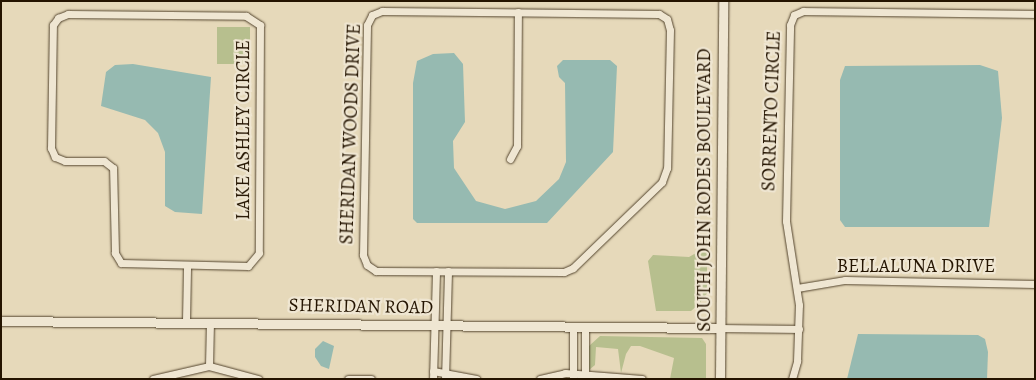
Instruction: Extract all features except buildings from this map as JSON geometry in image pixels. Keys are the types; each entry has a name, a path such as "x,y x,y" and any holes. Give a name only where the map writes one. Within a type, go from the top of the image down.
{"street":[{"name":"SOUTH JOHN RODES BOULEVARD","path":"720,379 723,1"},
{"name":"SHERIDAN WOODS DRIVE","path":"382,11 518,12 659,14 667,19 670,30 667,168 662,182 573,268 564,272 376,271 367,264 363,255 367,25 372,15 382,11"},
{"name":"SORRENTO CIRCLE","path":"792,379 799,329 797,288 786,221 790,25 794,15 804,11 1035,14"},
{"path":"510,158 517,146 518,12"},
{"name":"LAKE ASHLEY CIRCLE","path":"68,14 246,16 260,25 259,253 248,266 239,268 187,267 121,263 115,254 113,168 104,161 56,157 51,148 53,25 58,18 68,14"},
{"path":"186,321 187,267"},
{"path":"436,271 433,375 476,379"},
{"path":"445,375 448,271"},
{"name":"BELLALUNA DRIVE","path":"797,288 844,280 1035,284"},
{"name":"SHERIDAN ROAD","path":"1,322 186,321 721,328"},
{"path":"209,366 210,322"},
{"path":"573,326 573,376"},
{"path":"585,326 585,377"},
{"path":"721,328 799,329"},
{"path":"153,379 209,366 258,379"},
{"path":"540,379 573,376 642,379"},
{"path":"348,379 371,379"}],"green space":[{"path":"217,27 250,27 250,64 217,64"},
{"path":"707,240 707,293 691,311 656,311 648,261 653,255 689,257 696,253 699,243"},
{"path":"600,336 702,338 706,344 706,379 670,379 674,358 640,346 631,346 626,354 621,373 618,349 596,347 595,365 589,370 589,346"}],"water":[{"path":"454,53 463,64 465,122 453,141 454,168 476,201 505,209 536,201 559,179 566,162 565,83 559,77 557,66 563,60 610,60 617,66 613,152 547,223 417,223 413,219 413,83 417,61 433,54"},
{"path":"133,64 211,77 202,214 175,212 165,206 165,152 158,133 145,120 101,106 106,72 115,65"},
{"path":"980,65 998,71 1002,118 989,227 845,227 840,220 840,80 845,66"},
{"path":"858,334 978,335 985,339 988,352 987,379 847,379"},
{"path":"323,341 334,346 329,369 321,366 315,357 315,349"}]}
